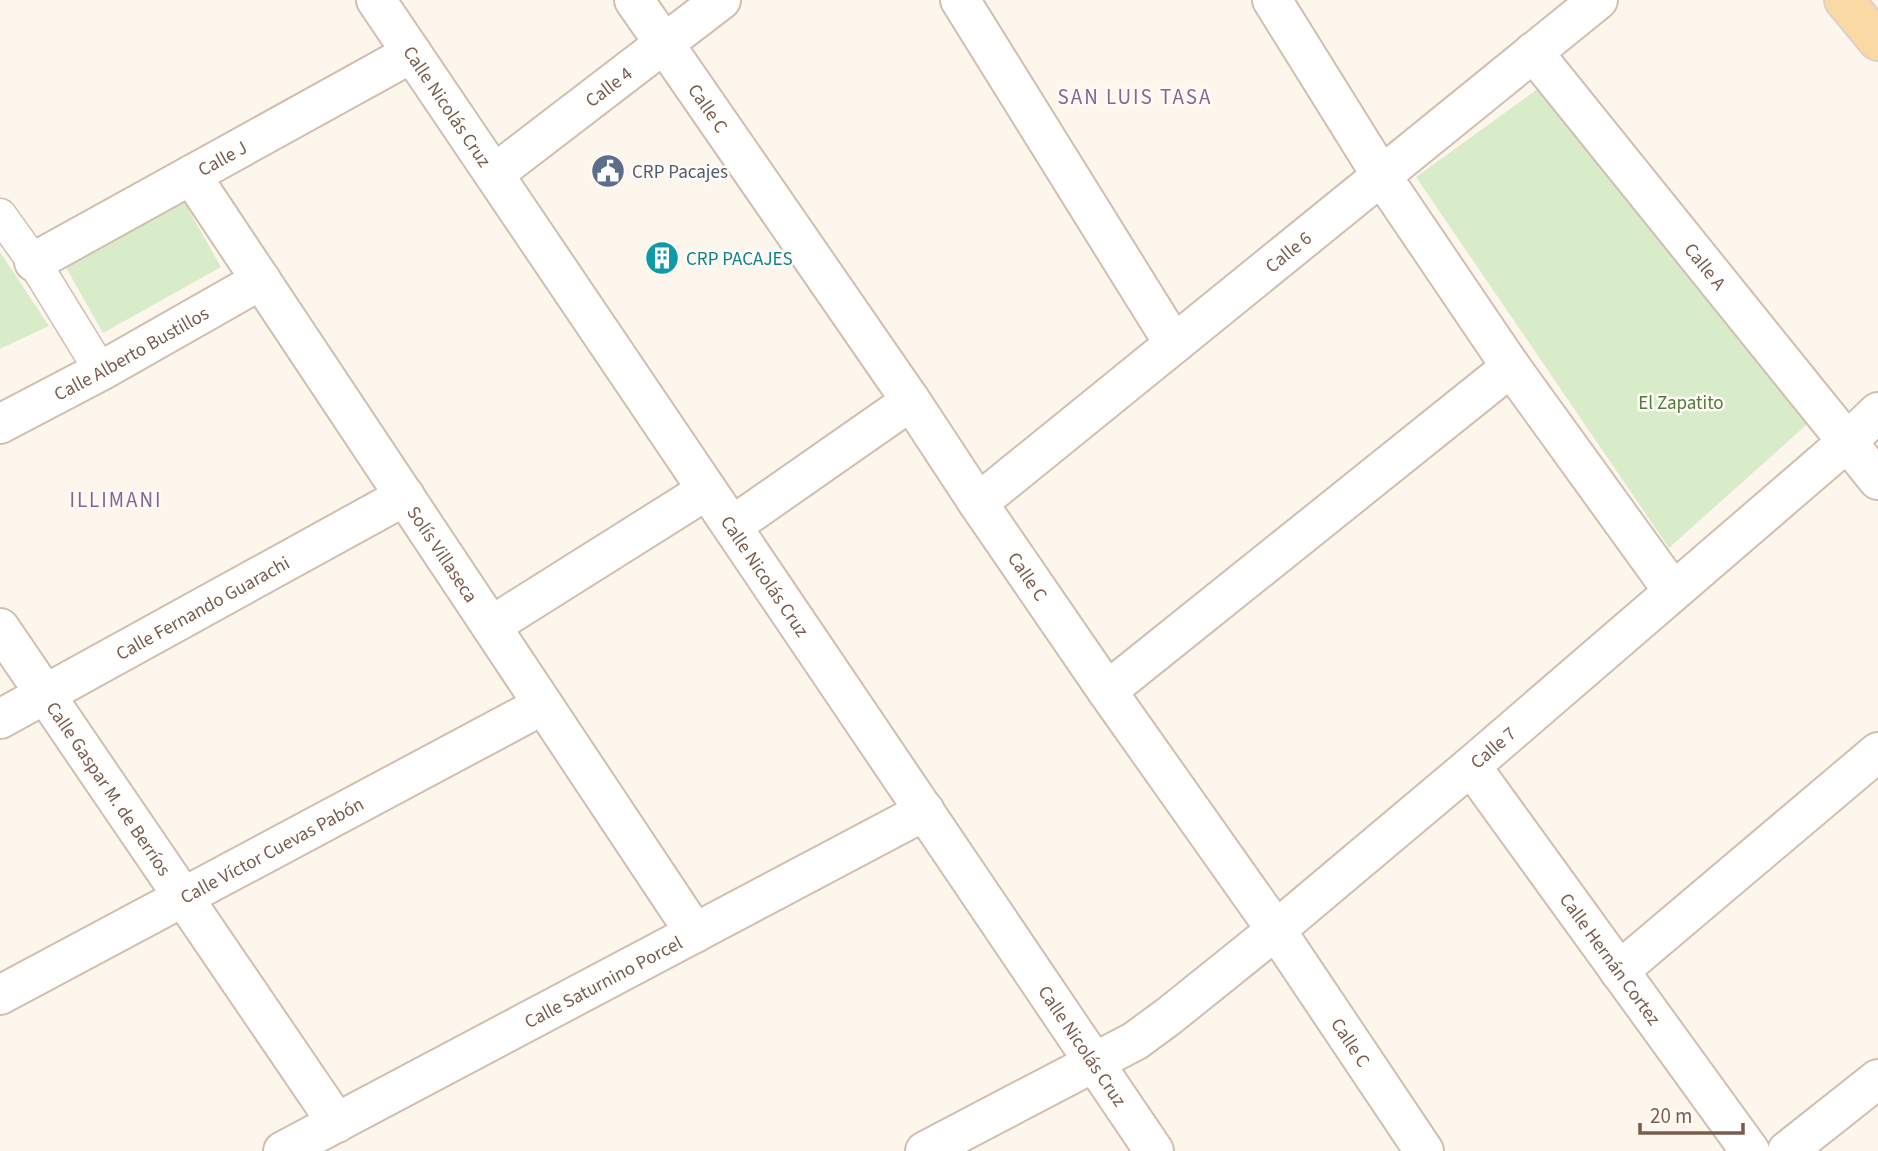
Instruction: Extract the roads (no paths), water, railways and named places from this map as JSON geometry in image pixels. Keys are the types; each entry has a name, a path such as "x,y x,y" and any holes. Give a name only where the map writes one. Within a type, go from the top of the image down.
{"main road":[{"path":"1844,0 1878,41"}],"street":[{"name":"Calle Nicolás Cruz","path":"376,0 1154,1151"},
{"name":"Calle C","path":"634,0 1107,691 1276,930 1424,1151"},
{"name":"Calle 4","path":"494,174 722,0"},
{"path":"960,0 1174,344"},
{"path":"1272,0 1381,176 1511,367 1673,591"},
{"name":"Calle 6","path":"978,503 1598,0"},
{"name":"Calle A","path":"1533,52 1878,480"},
{"name":"Calle J","path":"34,262 412,54"},
{"name":"Solís Villaseca","path":"191,175 695,933"},
{"path":"0,215 34,262 101,371"},
{"name":"Calle Alberto Bustillos","path":"0,424 101,371 261,280"},
{"path":"1107,691 1511,367"},
{"path":"732,526 911,401"},
{"name":"Calle 7","path":"925,1151 1135,1041 1276,930 1471,766 1847,442 1878,412"},
{"path":"491,626 708,490"},
{"name":"Calle Fernando Guarachi","path":"0,719 405,496"},
{"name":"Calle Gaspar M. de Berríos","path":"0,628 337,1123"},
{"name":"Calle Víctor Cuevas Pabón","path":"0,995 543,705"},
{"path":"1619,971 1878,752"},
{"name":"Calle Hernán Cortez","path":"1471,766 1750,1151"},
{"name":"Calle Saturnino Porcel","path":"283,1151 925,811"},
{"path":"1787,1151 1878,1079"}],"place":[{"name":"CRP Pacajes","path":"608,171"},
{"name":"CRP PACAJES","path":"662,258"}],"district":[{"name":"SAN LUIS TASA","path":"1135,97"},
{"name":"ILLIMANI","path":"116,500"}],"park label":[{"name":"El Zapatito","path":"1681,402"}]}
